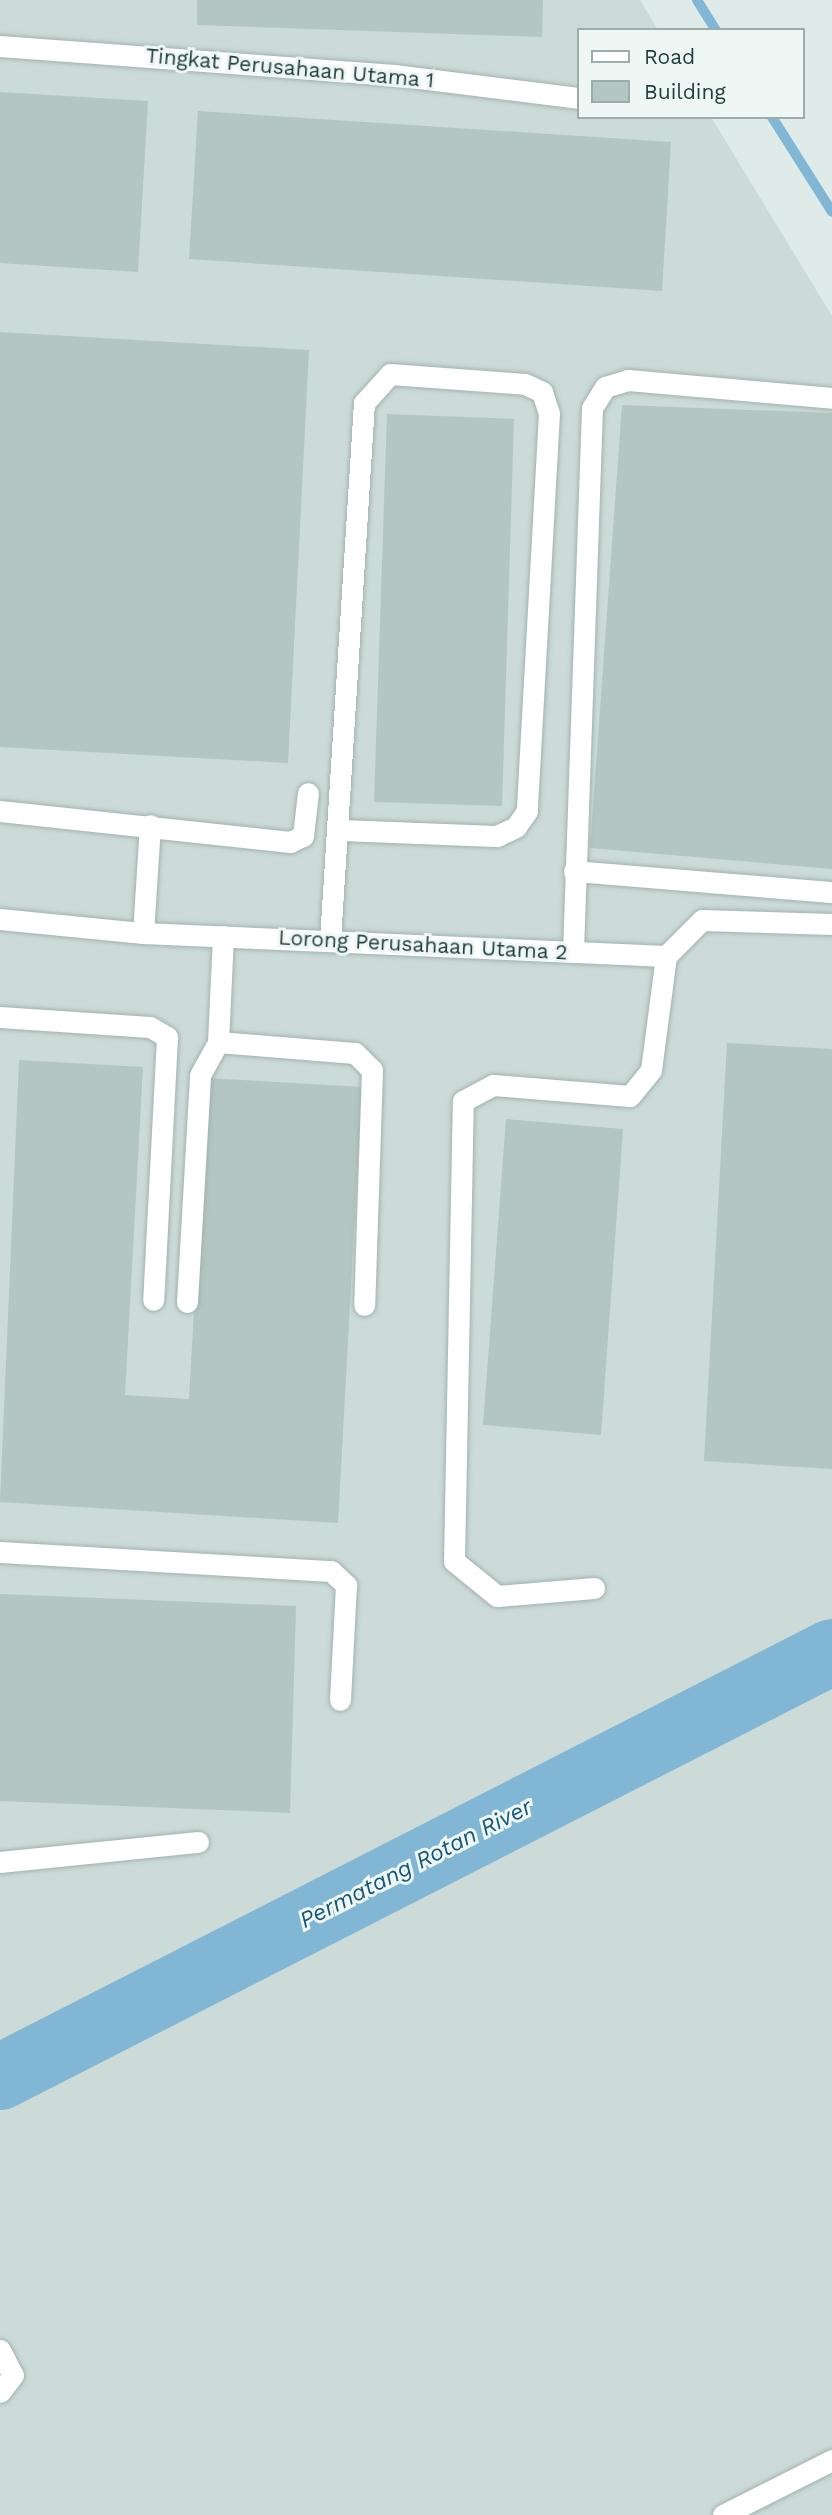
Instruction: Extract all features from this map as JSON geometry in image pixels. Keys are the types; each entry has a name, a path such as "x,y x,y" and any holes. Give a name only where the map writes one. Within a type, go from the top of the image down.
{"street":[{"name":"Tingkat Perusahaan Utama 1","path":"0,46 394,75 576,99"},
{"path":"330,940 364,402 390,374 525,384 542,392 549,413 527,811 516,827 497,836 339,830"},
{"path":"573,952 592,408 605,387 628,380 832,398"},
{"path":"0,811 290,842 303,836 308,793"},
{"path":"143,933 150,825"},
{"path":"574,871 832,892"},
{"name":"Lorong Perusahaan Utama 2","path":"0,919 143,933 666,956"},
{"path":"594,1588 497,1595 454,1561 463,1101 493,1085 630,1096 651,1070 666,956 702,920 832,924"},
{"path":"187,1302 200,1075 218,1042 223,936"},
{"path":"0,1017 150,1027 167,1037 153,1300"},
{"path":"218,1042 355,1052 372,1070 365,1305"},
{"path":"0,1552 331,1571 346,1585 340,1700"},
{"path":"0,1862 198,1842"},
{"path":"0,2350 12,2375 0,2392"},
{"path":"723,2515 832,2460"}],"shaded area":[{"path":"0,0 640,0 657,28 576,28 576,119 712,119 832,316 832,2515 0,2515"}],"building":[{"path":"197,0 543,0 542,37 197,25"},
{"path":"0,92 148,101 138,272 0,263"},
{"path":"198,111 671,142 662,291 189,259"},
{"path":"0,332 309,350 288,763 0,747"},
{"path":"622,405 832,413 832,869 590,848"},
{"path":"387,414 514,419 502,806 374,802"},
{"path":"727,1043 832,1049 832,1469 704,1461"},
{"path":"19,1060 143,1067 125,1395 189,1399 207,1078 362,1087 338,1523 0,1502"},
{"path":"506,1119 623,1129 601,1435 483,1425"},
{"path":"0,1594 296,1606 290,1813 0,1801"}],"waterway":[{"path":"697,0 715,28"},
{"path":"773,119 832,212"},
{"name":"Permatang Rotan River","path":"0,2077 832,1652"}]}
